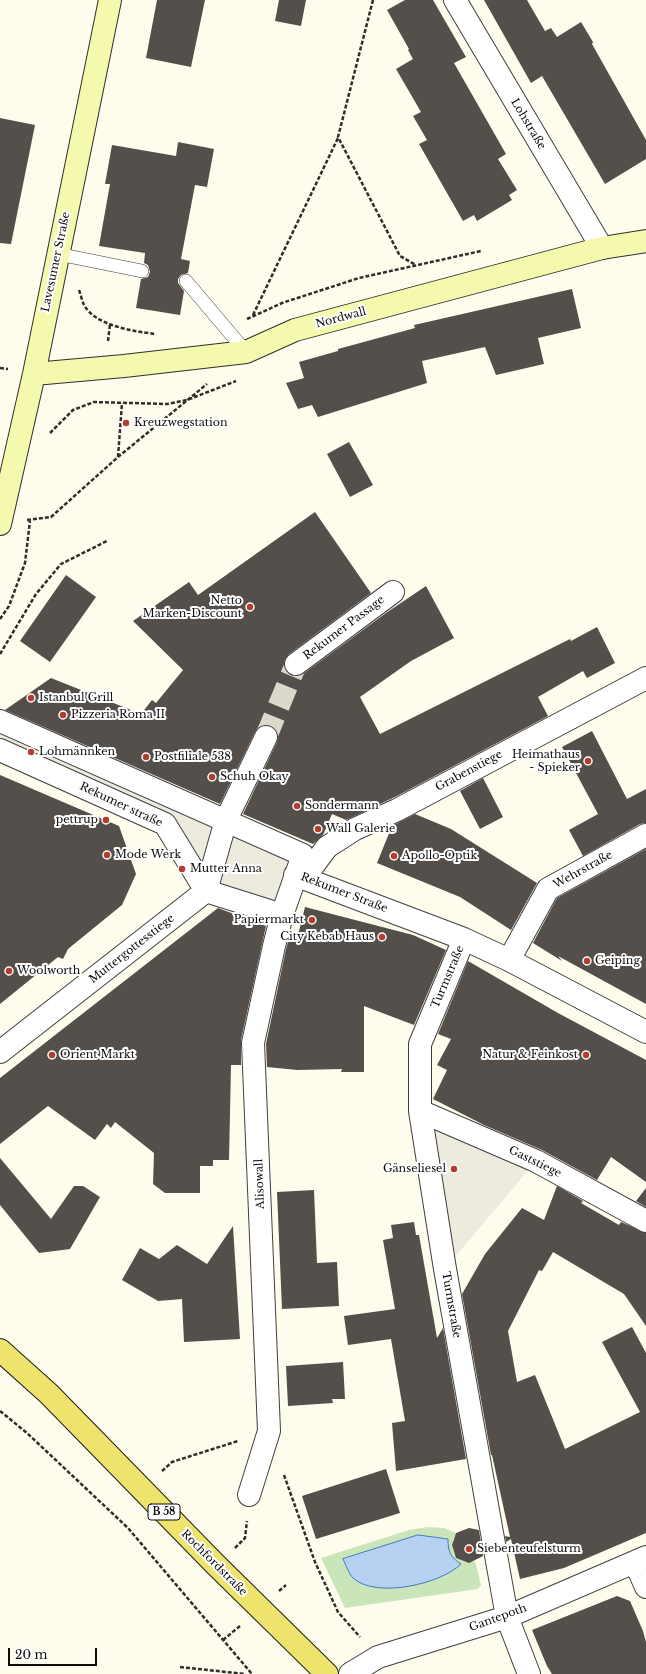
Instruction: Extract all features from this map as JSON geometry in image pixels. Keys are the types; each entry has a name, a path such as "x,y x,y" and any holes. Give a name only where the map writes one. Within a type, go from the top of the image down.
{"main road":[{"name":"Rochfordstraße","path":"0,1350 49,1394 216,1565 327,1674"}],"street":[{"name":"Lavesumer Straße","path":"0,524 34,374 110,0"},
{"name":"Lohstraße","path":"455,0 602,248"},
{"name":"Nordwall","path":"34,374 124,366 246,352 295,330 602,248 646,241"},
{"name":"Rekumer Passage","path":"296,664 392,592"},
{"name":"Grabenstiege","path":"300,876 327,847 355,830 397,810 646,678"},
{"name":"Rekumer Straße","path":"0,721 303,855 300,876 464,939 509,960 646,1032"},
{"path":"266,737 226,820 206,890 282,915"},
{"name":"Rekumer straße","path":"0,750 165,824 206,890"},
{"name":"Wehrstraße","path":"509,960 548,889 646,835"},
{"name":"Alisowall","path":"249,1495 269,1431 254,1043 282,915 300,876"},
{"name":"Muttergottesstiege","path":"0,1052 206,890"},
{"name":"Turmstraße","path":"464,939 420,1044 420,1111 445,1269 506,1617 529,1674"},
{"name":"Gaststiege","path":"420,1111 536,1161 646,1221"},
{"path":"640,1560 646,1587"},
{"name":"Gantepoth","path":"350,1674 378,1657 506,1617 640,1560"}],"lane":[{"path":"58,254 142,271"},
{"path":"186,281 246,352"}],"path":[{"path":"253,316 338,137 373,0"},
{"path":"338,137 400,256 416,265 426,296"},
{"path":"226,328 282,303 359,278 484,250"},
{"path":"80,258 77,285 84,306 100,320 123,330 158,335"},
{"path":"48,438 50,431 72,410 94,402 167,404 188,400 239,380"},
{"path":"0,524 50,517 118,457 211,381"},
{"path":"118,457 122,403"},
{"path":"0,619 9,606 25,563 32,512"},
{"path":"0,654 36,594 61,564 107,541"},
{"path":"0,1411 27,1433 128,1528 252,1674"},
{"path":"142,1490 172,1462 269,1431 315,1562 338,1612 378,1657"},
{"path":"216,1565 245,1538 249,1495"},
{"path":"180,1667 245,1674"}],"green space":[{"path":"428,1527 444,1528 456,1533 453,1539 453,1550 458,1558 463,1561 475,1561 481,1585 478,1589 345,1608 321,1558 409,1530"}],"shaded area":[{"path":"0,721 303,855 282,915 206,891 165,824 0,750"},
{"path":"420,1111 536,1161 445,1269"}],"water":[{"path":"418,1535 448,1539 450,1553 454,1559 461,1564 439,1578 424,1583 392,1588 363,1584 353,1578 343,1559"}],"building":[{"path":"157,0 205,0 191,67 146,58"},
{"path":"279,0 306,0 301,26 275,21"},
{"path":"405,0 433,0 466,57 454,63 506,154 498,159 517,190 509,195 512,200 477,221 474,215 463,221 419,144 427,140 413,116 421,112 396,69 413,59 387,10"},
{"path":"484,0 527,0 545,31 551,28 557,37 581,22 646,140 646,159 605,184 542,76 531,83"},
{"path":"0,118 35,125 11,244 0,243"},
{"path":"178,142 214,149 207,187 195,185 181,259 190,261 188,273 181,275 178,279 178,283 184,291 180,315 136,308 141,279 148,277 150,272 148,265 144,263 145,253 99,246 110,184 105,184 112,145 176,156"},
{"path":"572,289 581,328 538,338 544,364 496,375 485,347 422,361 427,383 318,417 312,405 298,409 286,383 304,378 299,362 338,351 338,349 415,328 414,325"},
{"path":"349,442 373,485 350,497 327,454"},
{"path":"315,512 371,593 289,654 285,659 284,665 286,672 291,676 303,674 386,613 426,586 454,638 411,661 360,697 380,734 597,627 615,663 587,678 583,671 538,697 548,716 397,796 346,820 332,814 323,835 313,844 243,814 277,742 277,730 271,726 259,726 255,732 220,804 5,710 51,678 141,714 152,700 156,703 183,670 133,621 189,582 198,595"},
{"path":"66,575 96,597 50,662 20,641"},
{"path":"592,731 627,799 646,789 646,823 640,824 583,856 569,830 598,814 562,747"},
{"path":"0,775 119,826 136,874 122,905 68,949 63,959 58,957 0,1004"},
{"path":"483,778 503,817 480,829 460,791"},
{"path":"415,814 451,829 537,883 511,930 460,897 377,863 392,826"},
{"path":"646,849 646,1004 558,956 562,961 533,943 557,898"},
{"path":"305,907 413,935 446,950 414,1025 364,1006 364,1072 341,1072 342,1069 297,1070 267,1067 266,1044 286,949 290,935 297,939"},
{"path":"218,908 266,926 241,1040 241,1065 231,1065 229,1160 213,1160 213,1166 200,1166 200,1193 165,1193 153,1184 154,1153 115,1122 111,1128 107,1124 95,1140 48,1106 0,1144 0,1078"},
{"path":"468,961 558,1013 646,1060 646,1182 611,1157 597,1180 542,1150 484,1125 433,1099 447,1070 437,1065 451,1039 438,1034"},
{"path":"0,1158 51,1219 74,1186 83,1186 100,1197 70,1249 39,1253 0,1205"},
{"path":"557,1186 583,1201 581,1203 619,1225 621,1222 646,1233 646,1326 624,1294 553,1252 542,1271 539,1270 508,1331 517,1382 535,1375 565,1449 640,1412 602,1342 632,1327 646,1353 646,1533 564,1568 520,1579 511,1539 506,1542 505,1536 510,1537 491,1455 462,1294 485,1254 522,1208 544,1220"},
{"path":"646,1188 646,1207 636,1201"},
{"path":"314,1190 317,1263 337,1262 339,1306 282,1309 277,1192"},
{"path":"414,1222 416,1235 419,1235 437,1338 443,1328 466,1459 396,1471 392,1423 405,1421 391,1339 348,1345 344,1316 395,1309 383,1240 393,1238 391,1225"},
{"path":"233,1226 240,1339 184,1342 182,1299 158,1301 122,1280 140,1248 159,1259 177,1245 207,1264"},
{"path":"343,1362 345,1399 332,1399 333,1403 288,1406 286,1366"},
{"path":"386,1469 400,1513 316,1539 302,1496"},
{"name":"Siebenteufelsturm","path":"469,1528 479,1530 483,1556 469,1563 456,1558 452,1545 456,1533"},
{"path":"617,1596 630,1601 643,1631 646,1642 646,1674 552,1674 547,1666 532,1630"}],"tunnel":[{"path":"266,737 296,664"}],"place":[{"name":"Kreuzwegstation","path":"126,423"},
{"name":"Netto Marken-Discount","path":"250,607"},
{"name":"Istanbul Grill","path":"31,698"},
{"name":"Pizzeria Roma II","path":"63,715"},
{"name":"Lohmännken","path":"31,752"},
{"name":"Postfiliale 538","path":"146,757"},
{"name":"Heimathaus - Spieker","path":"588,761"},
{"name":"Schuh Okay","path":"212,777"},
{"name":"Sondermann","path":"297,806"},
{"name":"pettrup","path":"106,820"},
{"name":"Wall Galerie","path":"318,829"},
{"name":"Mode Werk","path":"107,855"},
{"name":"Apollo-Optik","path":"394,856"},
{"name":"Mutter Anna","path":"182,869"},
{"name":"Papiermarkt","path":"312,920"},
{"name":"City Kebab Haus","path":"382,937"},
{"name":"Geiping","path":"587,961"},
{"name":"Woolworth","path":"9,971"},
{"name":"Orient Markt","path":"52,1055"},
{"name":"Natur & Feinkost","path":"586,1055"},
{"name":"Gänseliesel","path":"454,1169"},
{"name":"Siebenteufelsturm","path":"469,1549"}]}
